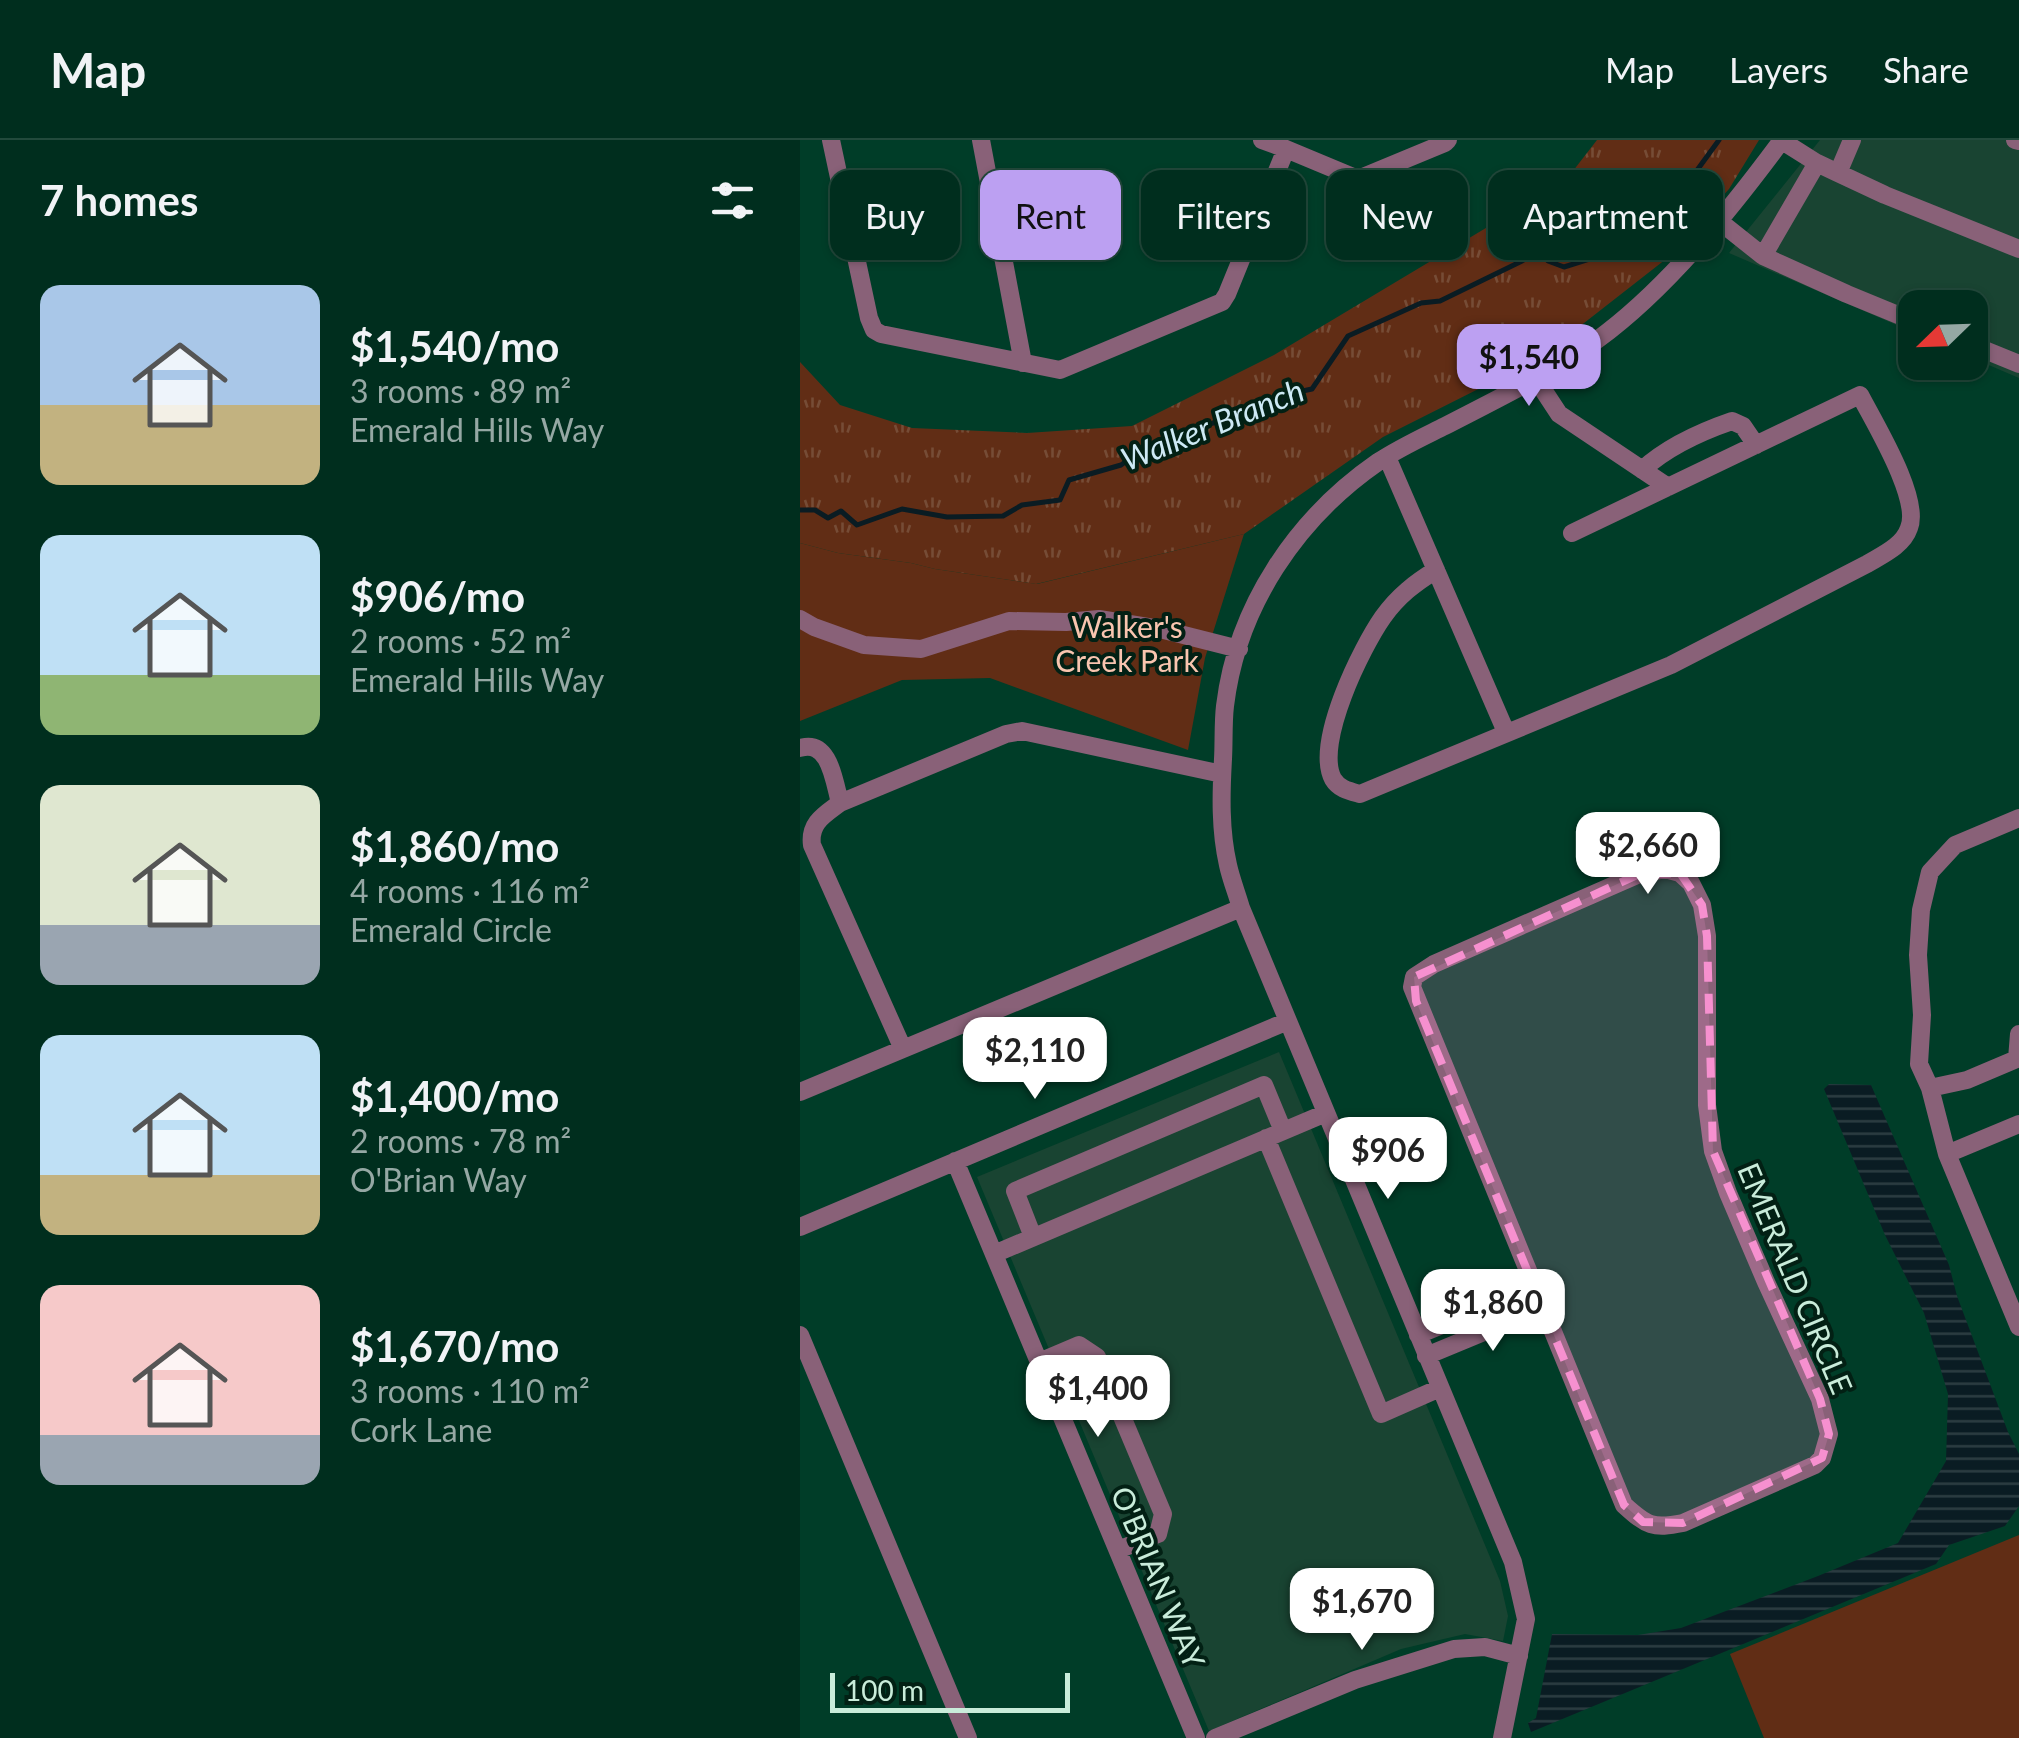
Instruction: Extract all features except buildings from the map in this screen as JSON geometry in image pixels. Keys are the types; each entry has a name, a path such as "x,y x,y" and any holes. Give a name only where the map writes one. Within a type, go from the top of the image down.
{"street":[{"path":"832,140 868,318 874,330 1060,370 1222,302 1286,150"},
{"path":"981,140 1024,363"},
{"path":"1262,140 1358,179 1448,140"},
{"path":"1723,215 1782,140 1816,163 1885,195 2019,249"},
{"path":"1838,173 1852,140"},
{"path":"1763,256 1816,163"},
{"path":"1723,225 1763,256 1898,315"},
{"path":"1502,1738 1526,1619 1513,1562 1241,908 1222,823 1226,706 1231,674 1256,601 1296,538 1325,504 1387,457 1536,379 1597,340 1632,312 1681,260"},
{"path":"1988,351 2019,364"},
{"path":"1536,379 1559,414 1668,487"},
{"path":"1436,570 1409,587 1384,616 1357,661 1338,708 1330,752 1332,778 1344,790 1360,794 1670,665 1897,546 1909,530 1912,509 1903,482 1860,395 1572,533"},
{"path":"1642,470 1658,456 1732,421 1743,426 1756,445"},
{"path":"1387,457 1506,732"},
{"path":"800,619 864,645 920,649 1008,621 1100,619 1239,649"},
{"path":"903,1049 812,845 812,829 819,819 840,803 1006,734 1022,731 1222,774"},
{"path":"800,748 808,745 826,755 840,803"},
{"path":"2019,818 1955,845 1930,872 1921,910 1918,955 1922,1015 1919,1064 1930,1088 1947,1154 2019,1327"},
{"name":"EMERALD CIRCLE","path":"1665,869 1680,873 1692,883 1702,905 1706,936 1707,1105 1713,1151 1766,1282 1820,1399 1830,1434 1822,1458 1684,1522 1663,1527 1643,1522 1624,1506 1533,1287 1416,1002 1414,977 1434,964 1637,876 1665,869"},
{"path":"800,1092 1241,908"},
{"path":"800,1227 1288,1020"},
{"path":"1930,1088 1967,1080 2018,1059 2019,1034"},
{"path":"1033,1237 1014,1191 1264,1085 1274,1135 1381,1414 1440,1388"},
{"path":"994,1254 1326,1113"},
{"path":"1947,1154 2019,1124"},
{"name":"O'BRIAN WAY","path":"955,1161 1196,1738"},
{"path":"1418,1336 1533,1287"},
{"path":"1426,1356 1542,1308"},
{"path":"800,1335 968,1738"},
{"path":"1040,1362 1079,1345 1097,1357 1156,1497 1163,1514 1158,1534 1118,1550"},
{"path":"1215,1738 1356,1680 1454,1649 1485,1647 1519,1656"}],"highlighted area":[{"path":"1680,873 1702,905 1707,936 1713,1151 1820,1399 1829,1434 1822,1458 1683,1523 1643,1522 1624,1505 1416,1001 1414,977 1637,875"}],"shaded area":[{"path":"1820,140 2019,140 2019,378 1988,365 1988,290 1898,290 1898,326 1729,253"},
{"path":"1279,1052 1500,1581 1508,1616 1503,1641 1465,1634 1401,1649 1209,1731 977,1177"}],"green space":[{"path":"1597,140 1759,140 1723,196 1723,170 1574,170"},
{"path":"1488,227 1488,260 1665,260 1538,359 1383,437 1244,534 1036,584 838,553 800,543 800,362 840,405 912,428 1027,433 1132,426 1274,355 1433,260 1468,260 1468,239"},
{"name":"Walker's Creek Park","path":"1244,534 1205,658 1188,750 990,678 902,680 800,721 800,543 838,553 1037,584"},
{"path":"2019,1535 2019,1738 1764,1738 1730,1654"}],"water":[{"path":"1829,1084 1871,1085 1949,1265 1957,1296 2019,1454 2019,1506 2005,1526 1949,1545 1936,1564 1531,1732 1528,1723 1536,1718 1552,1634 1638,1635 1681,1628 1898,1543 1946,1461 1948,1394 1924,1313 1885,1235 1824,1089"}],"waterway":[{"name":"Walker Branch","path":"800,510 815,510 828,518 841,511 857,525 902,509 947,517 1003,516 1022,505 1060,500 1069,480 1121,465 1144,449 1213,423 1271,407 1293,393 1312,389 1348,336 1421,303 1440,301 1549,244 1548,261 1564,267 1615,251 1695,173 1719,140"}]}
